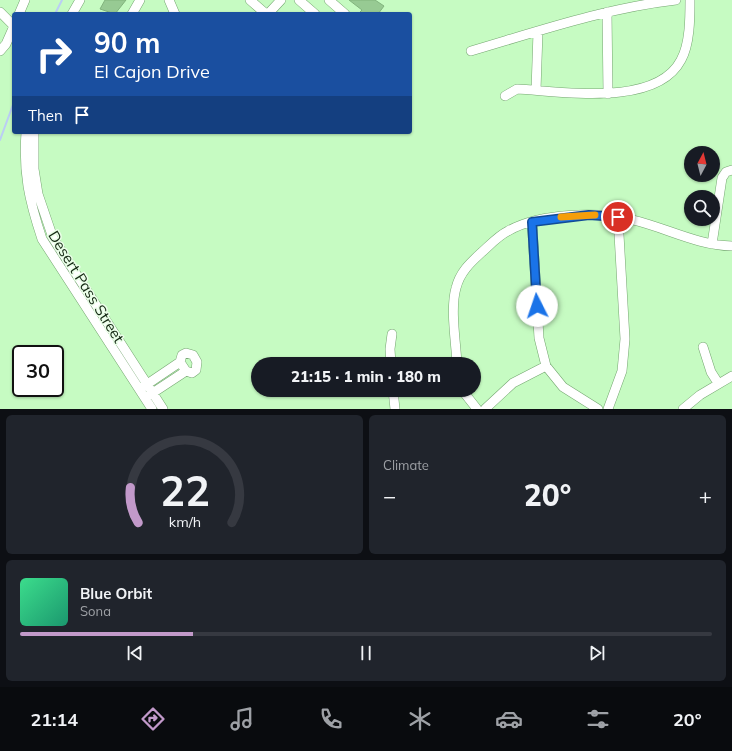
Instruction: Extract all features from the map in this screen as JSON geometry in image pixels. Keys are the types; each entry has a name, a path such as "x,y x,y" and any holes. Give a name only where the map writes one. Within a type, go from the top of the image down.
{"street":[{"path":"20,12 25,0"},
{"path":"73,12 80,0"},
{"path":"133,12 140,0"},
{"path":"169,0 174,12"},
{"path":"250,0 265,12"},
{"path":"269,12 281,0"},
{"path":"329,0 343,12"},
{"path":"471,51 607,12 640,4 676,0"},
{"path":"504,96 517,89 608,94 629,92 643,88 667,76 677,67 685,50 690,0"},
{"path":"305,2 313,12"},
{"path":"0,12 12,24"},
{"path":"607,12 608,94"},
{"path":"0,51 6,44 12,30"},
{"path":"536,90 538,32"},
{"name":"Desert Pass Street","path":"26,134 26,184 32,208 45,244 146,392 163,409"},
{"name":"Desert Pass Street","path":"34,134 34,169 38,194 53,238 146,392 152,409"},
{"path":"712,244 722,178 726,172 732,170"},
{"path":"457,357 454,303 459,279 468,265 496,239 514,228 532,222 589,215 618,217 638,221 678,236 712,244 732,246"},
{"path":"608,409 622,371 626,339 618,217"},
{"path":"532,222 539,338 546,366 563,387 598,409"},
{"path":"45,244 53,238"},
{"path":"391,357 392,334"},
{"path":"703,347 711,372 718,383"},
{"path":"146,392 180,362 182,355 186,353 195,357 197,362 196,370 192,373 186,371 180,362"},
{"path":"485,409 513,383 546,366"},
{"path":"146,392 186,371"},
{"path":"683,409 718,383 732,376"},
{"path":"394,397 395,409"},
{"path":"468,397 477,409"}],"building":[{"path":"105,0 126,0 117,12 109,12 100,9"},
{"path":"349,0 375,0 384,6 380,12 360,12 362,10"}],"waterway":[{"path":"56,12 62,0"},
{"path":"0,140 12,107"}],"slow traffic":[{"path":"561,217 595,215"}],"route":[{"path":"537,306 532,222 552,218 589,215 618,217"}]}
